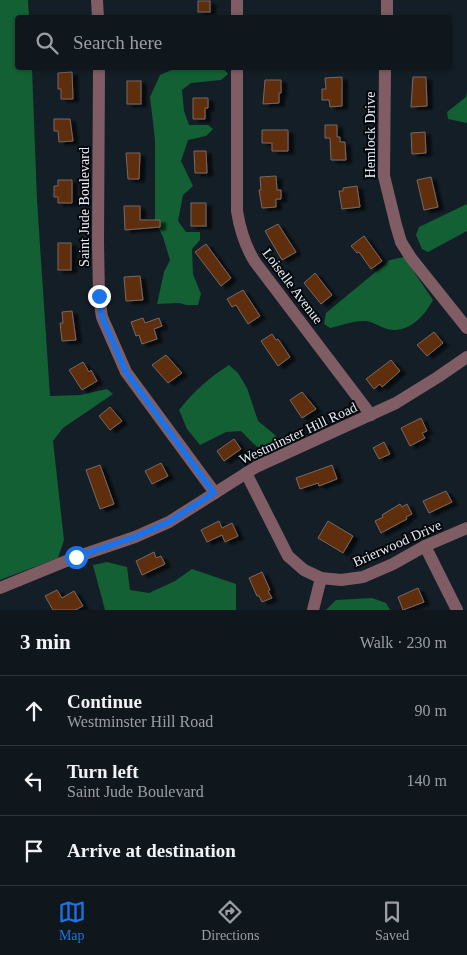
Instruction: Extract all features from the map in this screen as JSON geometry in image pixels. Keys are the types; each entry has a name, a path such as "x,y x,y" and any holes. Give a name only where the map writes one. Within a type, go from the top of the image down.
{"street":[{"path":"97,0 98,15"},
{"path":"237,0 237,15"},
{"path":"387,0 387,15"},
{"name":"Saint Jude Boulevard","path":"100,70 98,260 99,296 102,317 126,372 214,493"},
{"name":"Loiselle Avenue","path":"237,70 237,211 241,233 255,262 371,415"},
{"name":"Hemlock Drive","path":"386,70 384,176 401,242 411,258 467,328"},
{"name":"Westminster Hill Road","path":"0,588 76,557 135,537 169,522 256,467 396,403 467,357"},
{"name":"Brierwood Drive","path":"246,473 288,556 304,570 321,578 341,580 363,577 393,564 425,546 467,528"},
{"path":"425,546 457,610"},
{"path":"313,610 321,578"}],"green space":[{"path":"0,0 28,0 29,15 15,15 15,70 32,70 37,200 50,396 80,395 107,389 113,394 63,428 53,441 64,540 58,558 0,580"},
{"path":"171,70 225,70 228,74 221,80 191,83 182,90 184,111 189,125 208,125 213,129 206,136 188,140 181,161 193,186 183,195 178,221 186,232 200,232 200,240 192,249 193,274 201,294 198,305 179,303 157,304 164,272 170,260 163,237 155,221 155,140 150,97 160,75"},
{"path":"467,92 467,123 448,119 447,112 466,97"},
{"path":"467,204 467,231 428,252 422,249 416,235 419,227"},
{"path":"404,257 433,300 420,318 408,327 395,330 365,321 352,322 330,328 324,324 326,313 390,260"},
{"path":"229,365 238,373 247,388 258,421 274,434 282,445 276,450 271,452 260,449 241,431 226,432 200,445 187,429 179,410 202,385"},
{"path":"107,562 127,567 130,590 149,593 175,581 192,569 236,584 236,610 105,610 93,565"},
{"path":"372,598 386,603 390,610 326,610 336,600"}],"building":[{"path":"198,1 210,1 210,12 198,12"},
{"path":"72,72 73,99 61,99 61,89 58,89 58,73"},
{"path":"342,77 342,106 330,107 329,100 322,100 322,89 326,89 325,78"},
{"path":"413,77 426,77 427,106 411,107"},
{"path":"265,80 281,80 279,103 263,104"},
{"path":"127,81 141,81 141,104 127,104"},
{"path":"193,98 208,98 208,108 205,108 205,119 193,119"},
{"path":"54,119 70,119 73,141 59,142 58,131 54,131"},
{"path":"325,125 337,125 337,137 340,137 340,142 345,142 346,160 331,160 330,138 325,138"},
{"path":"262,130 288,130 288,151 272,151 272,143 262,143"},
{"path":"425,132 426,153 412,154 411,133"},
{"path":"194,151 206,151 207,173 195,173"},
{"path":"126,153 140,153 139,179 128,179"},
{"path":"276,176 277,190 281,190 281,199 276,199 276,207 262,208 259,190 261,190 260,177"},
{"path":"431,177 438,207 424,210 417,180"},
{"path":"58,180 72,180 72,203 58,203 58,197 54,197 54,186 58,186"},
{"path":"357,186 360,207 342,209 339,191 343,191 343,188"},
{"path":"191,203 206,203 206,226 191,226"},
{"path":"124,206 140,206 140,220 160,220 160,227 125,230"},
{"path":"278,224 296,252 282,260 265,231"},
{"path":"364,236 382,261 371,269 359,252 357,253 351,246"},
{"path":"58,243 71,243 71,270 58,270"},
{"path":"206,244 231,278 221,286 195,252"},
{"path":"315,273 332,295 321,304 304,283"},
{"path":"140,276 143,300 126,301 124,277"},
{"path":"243,290 260,316 248,324 236,305 232,307 227,299"},
{"path":"72,311 76,340 62,341 60,323 63,323 62,312"},
{"path":"143,318 145,323 159,318 162,326 154,329 157,339 142,344 139,335 136,336 131,322"},
{"path":"434,332 443,343 427,356 417,345"},
{"path":"272,334 276,340 278,339 290,357 278,366 261,341"},
{"path":"166,355 182,373 168,383 152,365"},
{"path":"391,360 400,371 382,387 380,384 374,389 366,379"},
{"path":"83,362 89,372 91,370 97,381 82,390 69,370"},
{"path":"302,392 316,409 302,418 290,400"},
{"path":"110,407 122,421 110,430 99,416"},
{"path":"421,418 427,431 422,433 425,438 410,446 401,428"},
{"path":"234,439 241,449 224,461 217,451"},
{"path":"384,442 390,454 379,459 373,448"},
{"path":"161,463 168,476 152,484 145,471"},
{"path":"100,465 114,504 100,509 86,470"},
{"path":"332,465 337,479 319,486 318,483 300,489 296,478"},
{"path":"446,491 452,502 429,513 423,501"},
{"path":"400,504 402,507 407,504 412,514 406,517 407,519 381,533 375,521"},
{"path":"219,521 222,528 232,523 238,536 225,542 222,535 207,542 201,530"},
{"path":"328,521 353,536 343,553 318,538"},
{"path":"154,552 156,558 161,556 165,564 142,575 136,561"},
{"path":"262,572 272,598 262,602 259,596 257,596 249,578"},
{"path":"418,588 424,602 403,610 398,597"},
{"path":"57,590 62,598 74,591 83,606 75,610 53,610 45,596"}],"route":[{"path":"76,557 135,537 169,522 214,493 126,372 113,346 102,317 99,296"}]}
